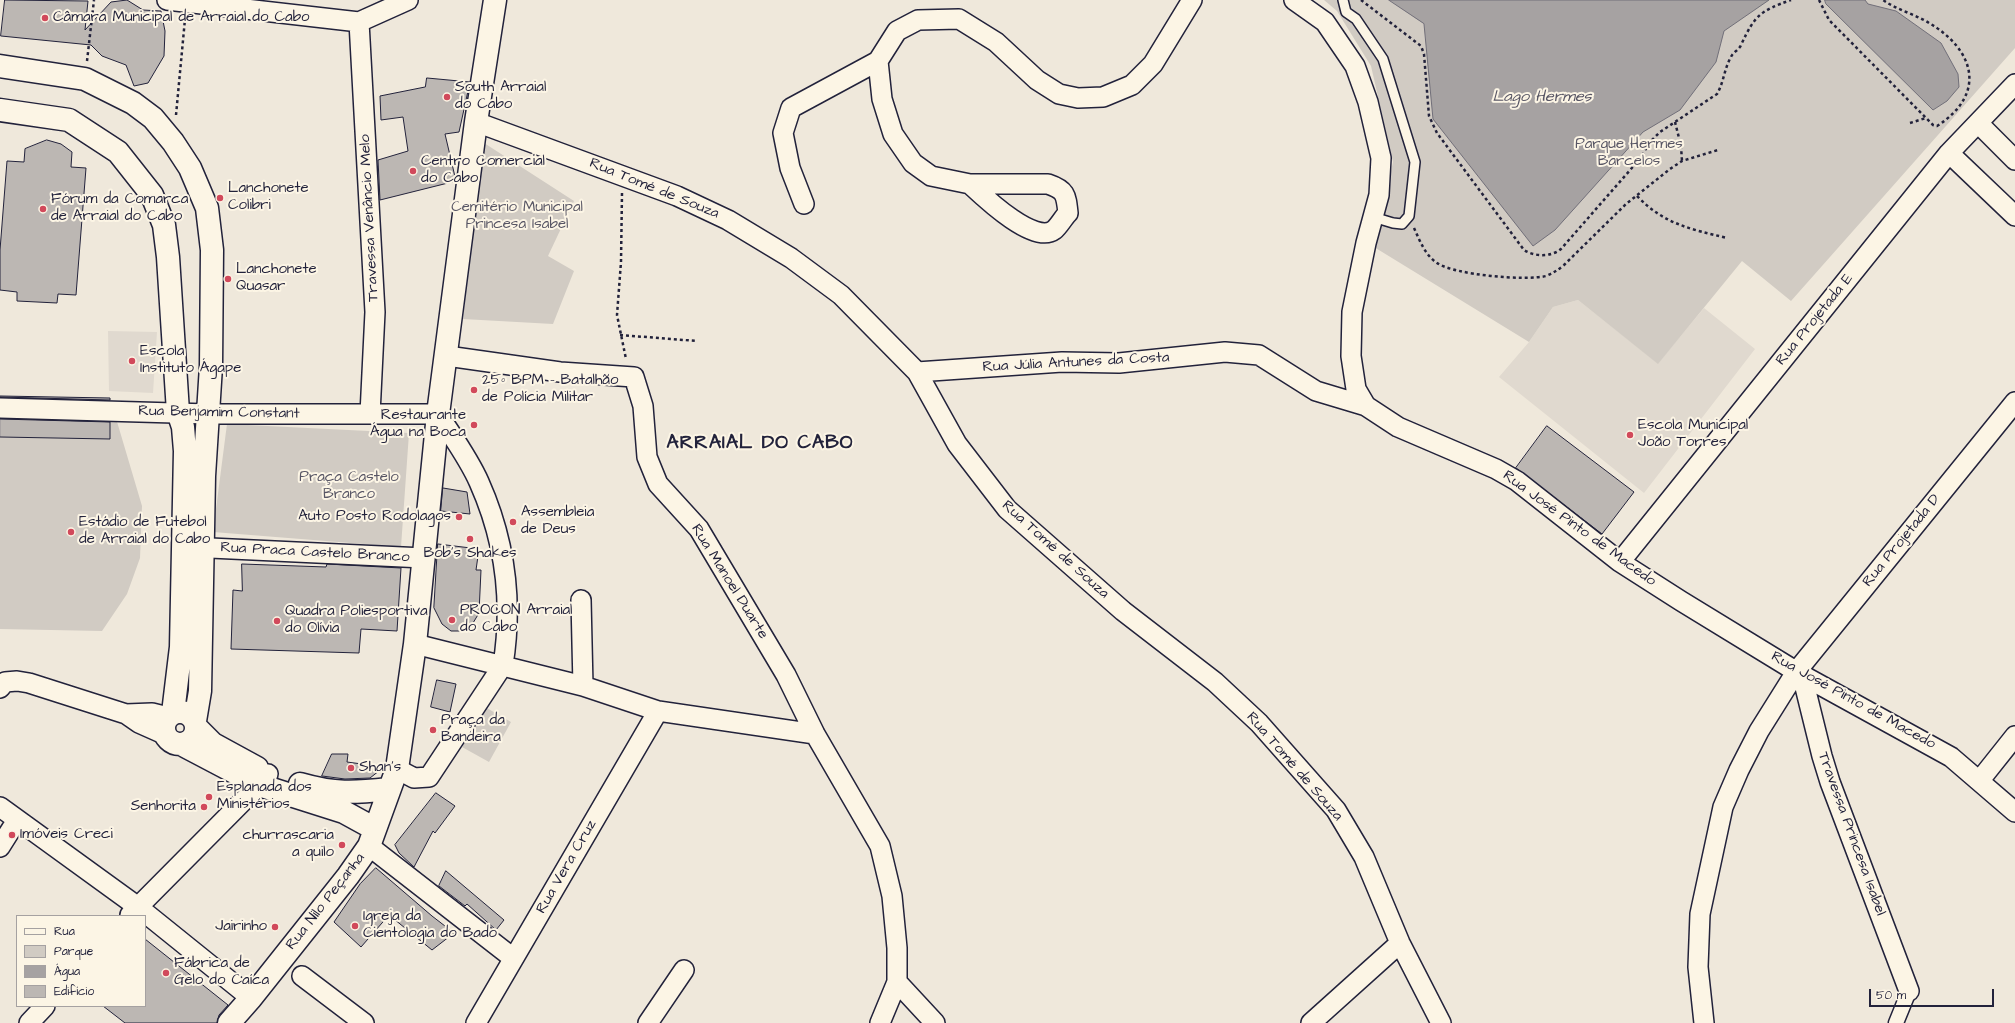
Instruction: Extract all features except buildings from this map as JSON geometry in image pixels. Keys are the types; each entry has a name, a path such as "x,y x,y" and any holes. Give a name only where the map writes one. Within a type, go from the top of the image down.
{"main road":[{"name":"Rua Nilo Peçanha","path":"235,1021 251,998 348,876 372,838 397,769 415,644 438,414 447,356 476,122 495,0"},
{"path":"0,66 85,79 133,103 153,118 173,142 190,168 207,208 212,250 209,414 204,476 193,548 172,727"},
{"path":"0,110 69,120 118,152 152,195 164,225 168,257 178,412 183,427 186,451 193,548 200,691 196,733 192,739 172,727"},
{"path":"196,724 213,744 263,780"},
{"path":"172,727 263,780 322,791 345,802 372,838"},
{"path":"345,802 389,789"}],"street":[{"path":"167,0 359,22 408,0"},
{"path":"804,204 790,168 783,133 791,108 878,61 897,31 918,20 958,19 996,42 1037,80 1059,94 1078,98 1103,97 1132,85 1153,64 1192,0"},
{"name":"Rua José Pinto de Macedo","path":"1294,0 1325,22 1355,66 1365,95 1381,158 1379,196 1352,312 1351,356 1356,389 1366,406 1398,428 1496,469 1517,481 1620,562 1796,676 1940,750 1980,780 2015,812"},
{"name":"Travessa Venâncio Melo","path":"359,22 375,312 370,414"},
{"path":"878,61 882,99 893,134 913,163 931,176 970,184 1048,184 1059,188 1066,196 1068,213 1053,230 1043,232 1027,228 992,206 970,184"},
{"name":"Rua Projetada E","path":"1620,562 1950,153 2015,84"},
{"name":"Rua Tomé de Souza","path":"476,122 623,175 677,196 728,220 790,258 841,295 917,372 957,444 1007,509 1123,610 1220,687 1259,723 1336,810 1364,857 1400,943 1441,1023"},
{"path":"1978,123 2015,160"},
{"path":"1950,153 2015,216"},
{"name":"Rua Júlia Antunes da Costa","path":"917,372 1062,362 1119,363 1225,352 1259,355 1316,391 1366,406"},
{"path":"447,356 560,372 634,377"},
{"name":"Rua Manoel Duarte","path":"634,377 643,406 647,457 658,484 699,529 786,675 815,734 880,846 892,896 897,948 897,982 880,1023"},
{"name":"Rua Projetada D","path":"1704,1023 1698,967 1700,914 1723,807 1739,770 1759,731 1796,676 2015,402"},
{"name":"Rua Benjamim Constant","path":"0,408 209,414 438,414"},
{"path":"397,769 414,778 429,777 503,665 506,647 506,575 499,537 479,481 438,414"},
{"name":"Rua Praca Castelo Branco","path":"193,548 424,558"},
{"path":"581,600 583,686"},
{"path":"415,644 583,686 658,711 815,734"},
{"name":"Travessa Princesa Isabel","path":"1796,676 1830,782 1909,991"},
{"path":"3,685 16,681 29,683 126,714 152,713 172,727"},
{"name":"Rua Vera Cruz","path":"476,1023 658,711"},
{"path":"1980,780 2015,736"},
{"path":"0,807 134,911 263,780"},
{"path":"0,847 17,820"},
{"path":"372,838 513,958"},
{"path":"146,920 251,998"},
{"path":"1311,1023 1400,943"},
{"path":"648,1023 684,970"},
{"path":"302,976 364,1023"},
{"path":"897,982 935,1023"},
{"path":"1896,1023 1909,991"},
{"path":"29,1023 44,1007"}],"lane":[{"path":"1343,0 1346,12 1356,19 1383,60 1415,162 1409,216 1402,224 1373,217"}],"path":[{"path":"85,79 94,0"},
{"path":"1361,0 1421,46 1424,54 1429,116 1432,125 1524,250 1529,253 1549,255 1555,254 1561,249 1638,161 1651,141 1675,122 1717,94 1723,85 1731,57 1740,47 1749,26 1759,15 1773,6 1791,0"},
{"path":"1819,0 1829,20 1933,125 1937,126 1954,110 1969,89 1969,68 1958,47 1948,37 1930,23 1883,0"},
{"path":"173,142 186,2"},
{"path":"1910,123 1926,118"},
{"path":"1675,122 1681,146 1682,161"},
{"path":"1409,216 1420,242 1428,254 1438,263 1456,271 1497,276 1533,277 1555,272 1564,265 1626,204 1670,169 1682,161 1718,150"},
{"path":"623,175 621,262 617,315 624,354 634,377"},
{"path":"1637,196 1651,210 1681,226 1727,238"},
{"path":"620,335 697,341"}],"shaded area":[{"name":"Escola Municipal João Torres","path":"1578,300 1658,363 1704,308 1755,349 1644,493 1499,377 1529,342 1553,307"},
{"name":"Escola Instituto Ágape","path":"108,331 157,332 153,393 109,391"}],"green space":[{"name":"Parque Hermes Barcelos","path":"1324,0 2015,0 2015,48 1791,301 1742,261 1658,364 1578,300 1553,307 1529,342 1374,247 1393,162 1371,66 1337,11"},
{"name":"Cemitério Municipal Princesa Isabel","path":"481,141 574,201 548,256 574,271 553,324 463,319"},
{"name":"Estádio de Futebol de Arraial do Cabo","path":"0,396 110,398 142,506 140,558 127,594 102,631 0,629"},
{"name":"Praça Castelo Branco","path":"227,424 409,433 401,547 213,532"},
{"path":"485,707 511,722 489,762 462,747"}],"water":[{"name":"Lago Hermes","path":"1389,0 1769,0 1724,31 1716,62 1680,110 1643,132 1555,230 1533,246 1433,119 1424,24"},
{"path":"1825,0 1865,0 1868,4 1896,11 1941,43 1958,74 1959,87 1947,101 1933,110 1826,4"}],"place":[{"name":"Câmara Municipal de Arraial do Cabo","path":"45,18"},
{"name":"South Arraial do Cabo","path":"447,97"},
{"name":"Centro Comercial do Cabo","path":"413,171"},
{"name":"Lanchonete Colibri","path":"220,198"},
{"name":"Fórum da Comarca de Arraial do Cabo","path":"43,209"},
{"name":"Lanchonete Quasar","path":"228,279"},
{"name":"Escola Instituto Ágape","path":"132,361"},
{"name":"25º BPM - Batalhão de Polícia Militar","path":"474,390"},
{"name":"Restaurante Água na Boca","path":"474,425"},
{"name":"Escola Municipal João Torres","path":"1630,435"},
{"name":"Auto Posto Rodolagos","path":"459,517"},
{"name":"Assembleia de Deus","path":"513,522"},
{"name":"Estádio de Futebol de Arraial do Cabo","path":"71,532"},
{"name":"Bob's Shakes","path":"470,539"},
{"name":"PROCON Arraial do Cabo","path":"452,620"},
{"name":"Quadra Poliesportiva do Olívia","path":"277,621"},
{"name":"Praça da Bandeira","path":"433,730"},
{"name":"Shan's","path":"351,768"},
{"name":"Esplanada dos Ministérios","path":"209,797"},
{"name":"Senhorita","path":"204,807"},
{"name":"Imóveis Creci","path":"12,835"},
{"name":"churrascaria a quilo","path":"342,845"},
{"name":"Igreja da Cientologia do Bado","path":"355,926"},
{"name":"Jairinho","path":"275,927"},
{"name":"Fábrica de Gelo do Caíca","path":"166,973"}],"district":[{"name":"ARRAIAL DO CABO","path":"760,444"}]}
